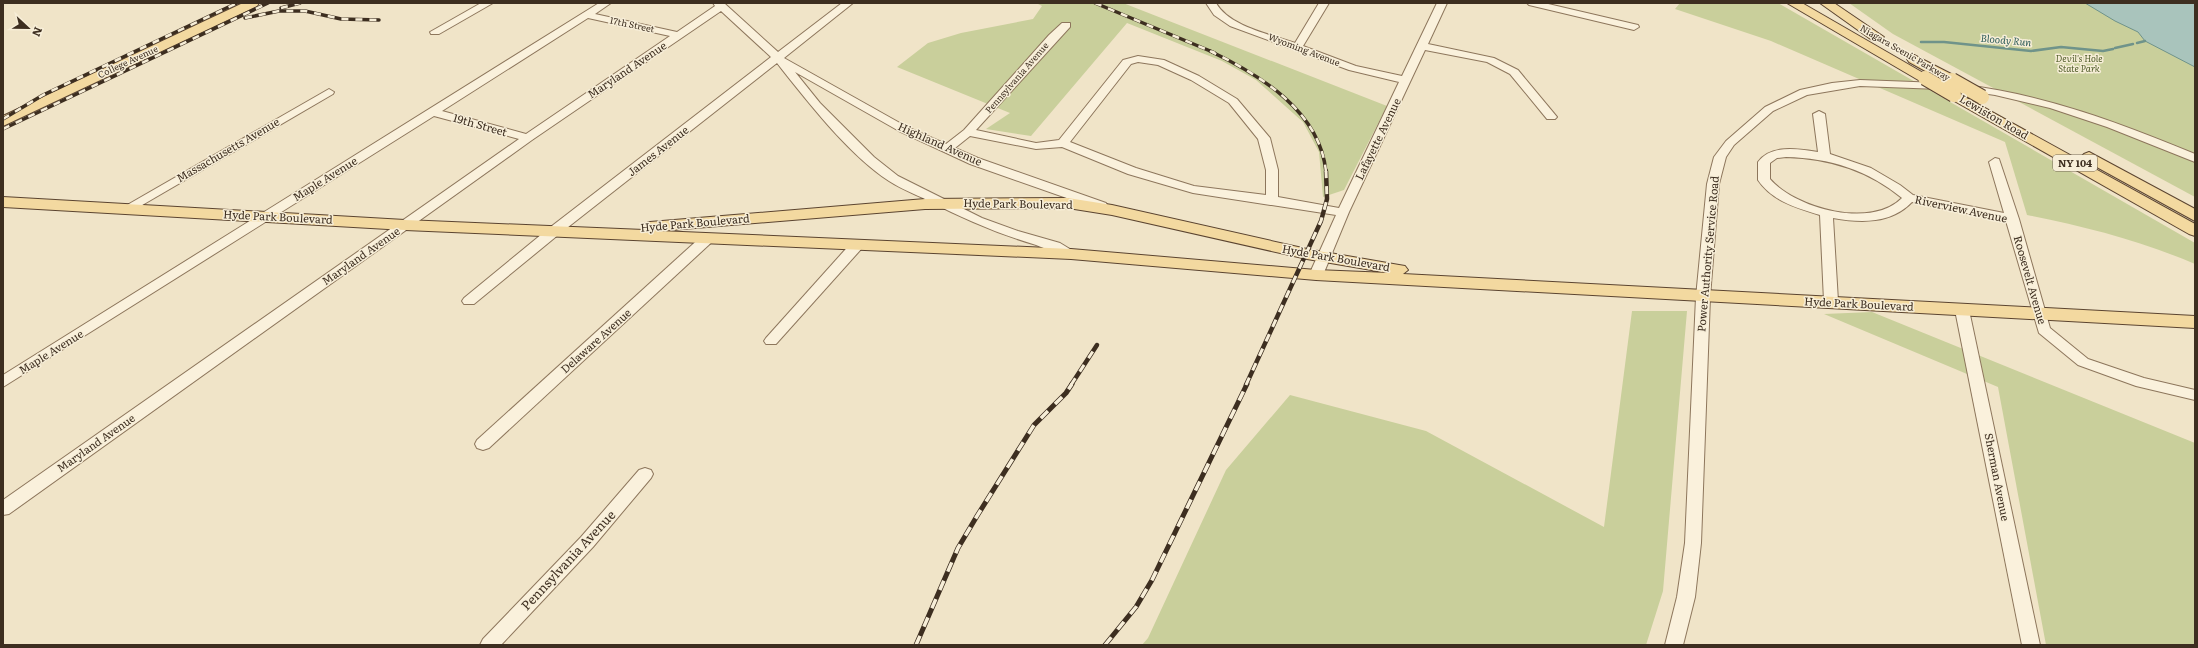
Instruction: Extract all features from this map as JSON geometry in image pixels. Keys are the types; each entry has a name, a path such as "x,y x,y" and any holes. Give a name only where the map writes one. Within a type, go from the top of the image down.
{"main road":[{"name":"College Avenue","path":"3,122 253,3"},
{"name":"Lewiston Road","path":"1793,3 1925,78 1953,87 2195,232"},
{"name":"Niagara Scenic Parkway","path":"1826,3 1953,87 1982,97 2195,216"},
{"name":"Hyde Park Boulevard","path":"3,202 405,225 1071,254 1316,275 1703,297 1831,301 1962,310 2195,322"},
{"name":"Hyde Park Boulevard","path":"554,232 649,227 939,204 1038,202 1068,203 1112,210 1235,239 1324,257 1413,272 1523,287"}],"street":[{"path":"435,32 488,3"},
{"name":"Maple Avenue","path":"3,382 606,3"},
{"name":"James Avenue","path":"469,301 554,232 848,3"},
{"name":"Wyoming Avenue","path":"1211,3 1218,13 1234,24 1353,68 1406,80"},
{"path":"1297,48 1324,3"},
{"name":"Lafayette Avenue","path":"1316,275 1343,212 1442,3"},
{"path":"1532,3 1634,27"},
{"name":"Highland Avenue","path":"720,5 778,58 816,105 870,160 894,179 939,204 978,221 1013,234 1055,246 1071,254"},
{"name":"Maryland Avenue","path":"3,509 528,138 720,5"},
{"name":"17th Street","path":"586,15 678,35"},
{"name":"Pennsylvania Avenue","path":"948,148 968,132 1053,37 1066,25"},
{"path":"1422,46 1490,60 1514,72 1551,117"},
{"name":"Highland Avenue","path":"778,58 897,125 1022,179 1112,210"},
{"path":"1063,143 1127,62 1138,59 1160,62 1195,78 1233,101 1264,138 1272,170 1272,200"},
{"name":"Power Authority Service Road","path":"1674,645 1686,597 1693,543 1703,297 1713,184 1720,157 1730,143 1769,109 1789,98 1808,91 1840,85 1878,82 1963,88 2001,93 2044,102 2080,112 2195,158"},
{"name":"Massachusetts Avenue","path":"128,208 329,92"},
{"name":"19th Street","path":"433,112 528,138"},
{"path":"1819,114 1824,156"},
{"path":"968,132 1036,146 1063,143 1132,171 1193,189 1343,212"},
{"path":"1800,153 1824,156 1852,164 1881,176 1909,198 1905,205 1896,212 1882,216 1861,217 1826,214 1776,193 1764,180 1764,162 1773,155 1800,153"},
{"name":"Roosevelt Avenue","path":"1995,162 2013,219 2038,314 2044,330 2083,362 2141,382 2195,395"},
{"name":"Riverview Avenue","path":"1909,198 2013,219"},
{"path":"1826,214 1831,301"},
{"name":"Delaware Avenue","path":"483,444 708,238"},
{"path":"771,341 858,244"},
{"name":"Sherman Avenue","path":"1962,310 2031,645"},
{"name":"Pennsylvania Avenue","path":"489,645 587,542 645,474"}],"green space":[{"path":"1036,3 1123,3 1387,106 1344,190 1323,197 1319,152 1303,122 1256,80 1222,61 1127,23 1031,136 986,129 1010,113 897,67 928,43 961,33 1033,19 1042,6"},
{"path":"1680,3 1778,3 2195,243 2195,264 2133,241 2070,224 2027,215 2005,142 1771,41 1675,9"},
{"name":"Devil's Hole State Park","path":"1849,3 2095,3 2195,66 2195,197 1893,34"},
{"path":"1632,311 1687,311 1663,591 1646,645 1142,645 1148,638 1226,470 1290,395 1426,431 1604,527"},
{"path":"1872,312 2195,443 2195,645 2046,645 1998,387 1824,314"}],"water":[{"path":"2085,3 2195,3 2195,67 2145,41 2138,32 2115,21"}],"waterway":[{"name":"Bloody Run","path":"2137,43 2145,41"},
{"name":"Bloody Run","path":"1921,42 1944,42 2031,51 2061,47 2103,51 2113,49"},
{"name":"Bloody Run","path":"2115,48 2133,44"}],"railway":[{"path":"3,119 43,95 237,3"},
{"path":"3,129 268,3"},
{"path":"281,8 300,3"},
{"path":"1095,3 1215,53"},
{"path":"245,18 279,11 305,11 341,19 379,20"},
{"path":"1210,51 1248,71 1267,84 1300,113 1312,131 1321,150 1326,172"},
{"path":"1246,385 1321,221 1327,199 1326,171"},
{"path":"1071,385 1097,345"},
{"path":"916,645 958,548 977,516 1034,425 1066,393 1072,384"},
{"path":"1105,645 1136,607 1152,580 1247,384"}]}
